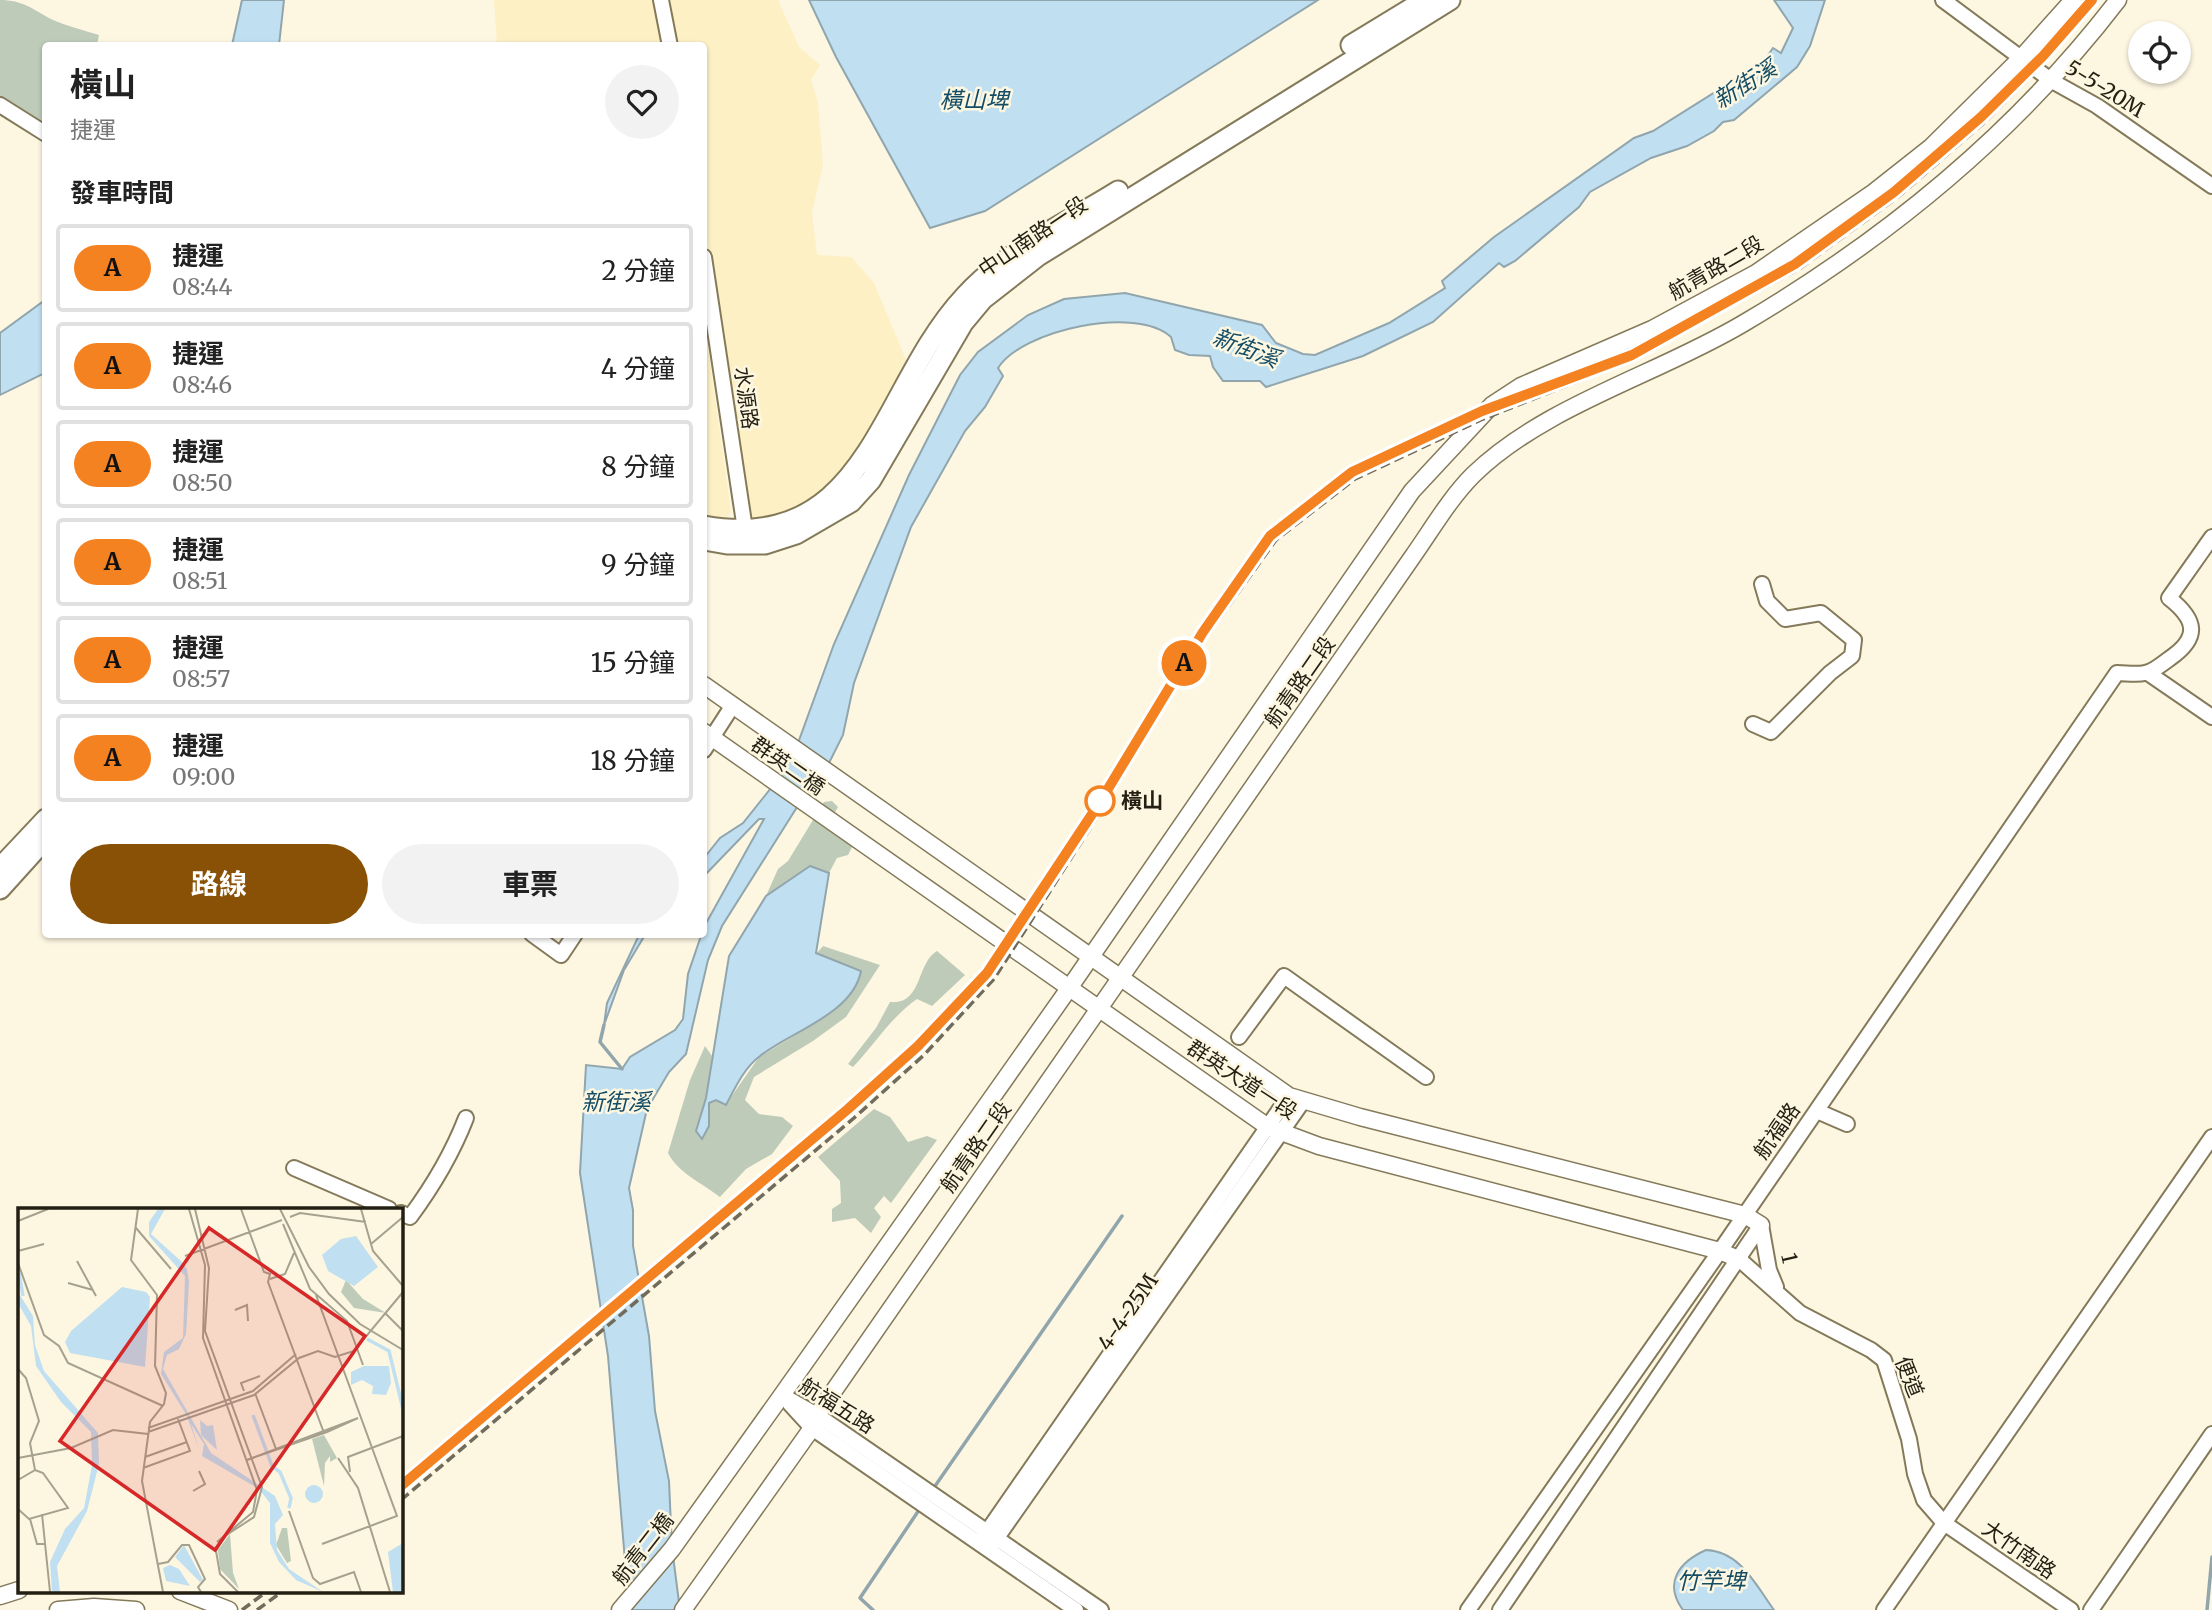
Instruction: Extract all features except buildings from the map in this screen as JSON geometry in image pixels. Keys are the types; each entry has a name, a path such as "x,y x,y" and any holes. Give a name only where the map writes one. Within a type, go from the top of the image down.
{"main road":[{"name":"中山南路一段","path":"707,540 746,538 806,514 842,488 856,471 945,321 964,296 988,274 1425,0"},
{"name":"中山南路一段","path":"707,527 765,544 796,534 851,502 871,480 963,323 994,290 1038,256 1173,170 1450,0"},
{"path":"0,868 42,823"},
{"path":"0,888 42,842"}],"street":[{"path":"661,0 669,42"},
{"name":"5-5-20M","path":"1943,0 2052,82 2097,106 2212,186"},
{"name":"航青路二段","path":"697,1513 1070,987 1412,491 1492,405 1521,386 1652,329 1756,273 1874,192 1931,147 2022,57 2073,0"},
{"name":"航青路二段","path":"682,1610 815,1422 1098,1007 1413,556 1472,477 1504,449 1541,424 1659,369 1743,324 1856,253 1928,197 1992,141 2052,82 2118,0"},
{"path":"0,106 42,132"},
{"name":"水源路","path":"707,277 746,538"},
{"path":"2212,537 2169,598 2192,622 2191,636 2184,649 2148,673 2212,717"},
{"path":"1753,724 1772,732 1830,673 1852,656 1854,640 1821,613 1785,619 1767,601 1762,584"},
{"name":"航福路","path":"1468,1610 1745,1215 2117,674 2148,673"},
{"path":"707,687 733,705 707,739"},
{"name":"群英二橋","path":"733,705 845,782"},
{"name":"群英二橋","path":"707,740 729,750 823,815"},
{"name":"群英大道一段","path":"845,782 1090,957 1296,1098 1745,1215 1761,1225"},
{"name":"群英大道一段","path":"823,815 1274,1130 1319,1146 1720,1251 1740,1260"},
{"path":"538,938 561,955 573,938"},
{"path":"1240,1037 1284,976 1426,1077"},
{"name":"4-4-25M","path":"988,1540 1296,1098"},
{"path":"1816,1111 1847,1124"},
{"path":"402,1213 410,1217 423,1200 453,1151 466,1118"},
{"path":"1884,1610 2212,1137"},
{"path":"294,1168 387,1208"},
{"path":"1500,1610 1740,1260 1761,1225"},
{"name":"1","path":"1761,1225 1769,1270 1778,1292"},
{"name":"1","path":"1740,1260 1778,1292"},
{"name":"便道","path":"1778,1292 1800,1313 1871,1350 1884,1360 1909,1439 1915,1474 1924,1500 1944,1523"},
{"name":"航福五路","path":"782,1395 815,1422 988,1540 1101,1610"},
{"name":"航福五路","path":"815,1422 931,1493 1076,1610"},
{"path":"2091,1610 2212,1434"},
{"name":"航青二橋","path":"620,1610 650,1578 697,1513"},
{"name":"大竹南路","path":"1944,1523 2071,1610"},
{"path":"0,1596 18,1590"},
{"path":"183,1592 229,1610"},
{"path":"58,1610 94,1607 136,1610"}],"shaded area":[{"path":"494,0 653,0 660,42 497,42"},
{"path":"666,0 778,0 799,47 820,65 811,80 818,102 823,164 812,213 817,255 851,257 874,283 906,360 855,455 836,479 806,505 752,522 707,242 707,42 673,42"},
{"path":"707,340 731,512 726,519 707,520"}],"green space":[{"path":"0,0 21,3 57,21 99,35 98,42 42,42 42,123 0,97"},
{"path":"832,801 838,807 831,819 854,843 848,855 837,858 829,873 810,866 766,896 778,869 788,861 824,802"},
{"path":"823,946 880,965 846,1017 754,1077 745,1100 759,1114 782,1117 793,1126 772,1154 746,1169 720,1197 684,1172 668,1153 690,1080 705,1046 712,1056 706,1098 696,1131 709,1126 709,1104 716,1100 726,1104 759,1057 819,1021 861,971 816,954"},
{"path":"937,951 965,975 932,1006 917,999 891,1022 853,1067 848,1064 876,1028 890,1002 901,1001 914,990 925,964"},
{"path":"874,1109 890,1117 908,1142 927,1136 937,1140 891,1203 884,1196 874,1208 881,1217 871,1233 855,1218 832,1222 832,1209 841,1203 840,1181 818,1157"}],"water":[{"path":"242,0 284,0 279,42 233,42"},
{"name":"橫山埤","path":"809,0 1318,0 985,211 930,228 836,57"},
{"name":"新街溪","path":"1774,0 1825,0 1810,46 1797,67 1734,120 1723,122 1714,131 1687,146 1651,158 1590,192 1579,207 1515,261 1504,267 1499,263 1433,322 1363,356 1266,387 1260,381 1223,381 1213,367 1210,356 1189,355 1175,350 1171,337 1155,328 1133,323 1107,323 1054,333 1011,354 998,368 1003,376 985,407 965,431 911,527 854,683 843,735 828,765 799,804 722,926 708,960 686,1054 669,1072 647,1109 629,1188 633,1210 633,1246 649,1336 655,1411 669,1481 672,1548 680,1610 632,1610 625,1561 608,1356 580,1173 586,1065 622,1069 630,1057 675,1030 683,1019 688,974 700,938 707,938 707,922 764,819 759,819 707,873 707,854 720,838 743,823 775,783 798,743 834,644 909,475 960,375 978,352 1028,315 1064,299 1125,293 1262,325 1276,343 1303,354 1315,355 1389,323 1445,288 1442,281 1494,237 1634,138 1653,131 1747,72 1758,69 1773,48 1781,53 1793,28"},
{"path":"42,302 42,374 0,395 0,333"},
{"path":"810,866 829,873 816,953 861,971 856,986 846,999 819,1021 754,1061 740,1079 726,1105 716,1100 709,1103 709,1126 702,1139 696,1131 706,1098 729,956 766,896"},
{"path":"638,938 643,938 624,970 604,1025 607,1003"},
{"name":"竹竿埤","path":"1706,1550 1728,1556 1738,1563 1754,1580 1774,1610 1683,1610 1674,1591 1677,1574 1688,1561"}],"waterway":[{"path":"604,1025 600,1042 622,1069"},
{"path":"933,1489 1122,1216"},
{"path":"873,1610 860,1598 921,1507"},
{"path":"2207,1610 2212,1557"}],"railway":[{"path":"402,1499 854,1118 924,1055 994,979 1105,805 1207,636 1276,540 1355,479 1483,419 1634,359 1799,269 1898,197 1985,122 2047,60 2099,0"},
{"path":"455,1440 883,1078"},
{"path":"257,1610 282,1592"},
{"path":"242,1610 262,1595"}],"metro line":[{"name":"A","path":"402,1485 848,1109 918,1046 987,973 1100,802 1203,632 1270,536 1352,472 1482,411 1632,355 1795,264 1894,192 1981,117 2043,56 2092,0"}],"place":[{"name":"橫山","path":"1100,801"}]}
